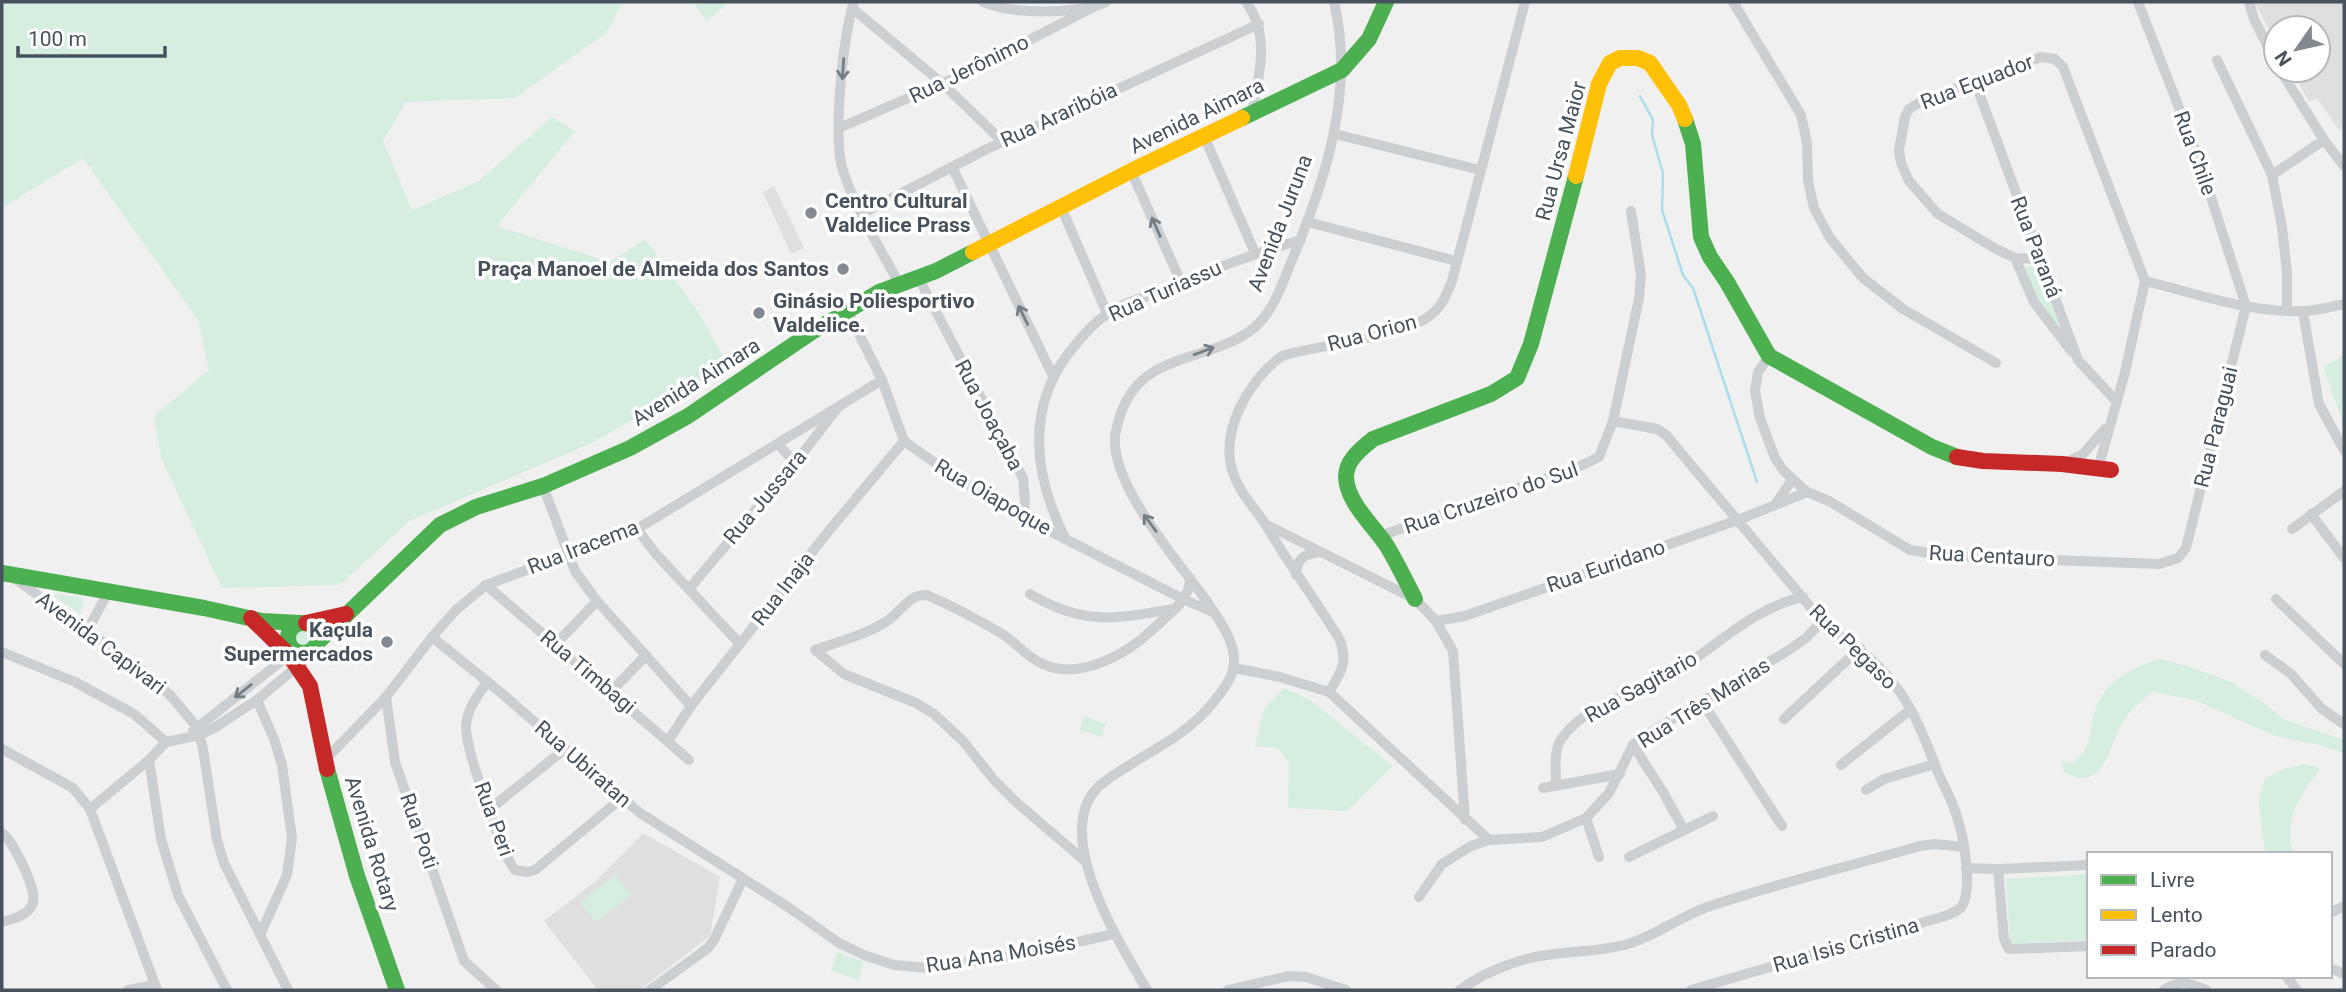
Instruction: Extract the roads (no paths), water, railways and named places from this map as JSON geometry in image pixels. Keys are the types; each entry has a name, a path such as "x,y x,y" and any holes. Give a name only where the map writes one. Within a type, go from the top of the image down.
{"main road":[{"path":"1342,70 1369,43 1381,20 1386,2"},
{"name":"Rua Ursa Maior","path":"1415,599 1380,537 1357,508 1349,492 1345,474 1348,462 1357,450 1373,439 1491,394 1509,385 1517,377 1531,344 1546,291 1599,84 1610,63 1620,58 1638,58 1650,63 1679,105 1689,126 1693,144 1701,237 1710,257 1769,356 1902,432 1957,457 2104,469"},
{"name":"Avenida Aimara","path":"315,647 440,525 476,507 543,485 630,448 688,416 847,310 879,292 919,279 1131,171 1342,70"},
{"path":"5,574 262,621 303,623 332,619 351,612"},
{"name":"Avenida Rotary","path":"251,618 294,660 307,679 316,708 325,760 357,876 397,990"},
{"path":"303,623 315,628 315,647 298,652 290,646 289,632 303,623"},
{"name":"Avenida Rotary","path":"315,647 316,708"}],"street":[{"path":"983,2 1015,9 1046,10 1102,3"},
{"path":"1246,2 1259,24 1262,48 1252,113"},
{"name":"Avenida Juruna","path":"1234,668 1234,651 1229,638 1140,509 1129,488 1119,462 1115,438 1122,411 1139,383 1151,372 1240,338 1264,318 1275,301 1308,222 1335,134 1342,70 1334,2"},
{"name":"Rua Orion","path":"1329,692 1343,670 1345,655 1340,640 1240,488 1229,458 1229,439 1257,379 1282,356 1410,327 1434,313 1443,300 1452,281 1525,2"},
{"path":"1733,2 1801,115 1807,143 1808,181 1814,208 1837,247 1863,278 1903,309 1996,363"},
{"name":"Rua Chile","path":"2138,2 2197,154 2246,306"},
{"path":"2249,2 2262,35"},
{"name":"Rua Jerônimo","path":"839,128 943,84 1102,3"},
{"path":"853,5 943,84 1003,142"},
{"path":"853,5 845,48 839,128 842,163 863,213 900,284"},
{"name":"Rua Araribóia","path":"863,213 1003,142 1259,24"},
{"name":"Rua Equador","path":"2041,259 2015,258 1938,214 1909,181 1901,163 1901,139 1909,109 1922,101 2041,57 2055,59 2063,67 2145,281"},
{"path":"2217,60 2272,175 2285,249 2287,311"},
{"name":"Rua Paraná","path":"1975,82 2078,360 2116,401"},
{"path":"2289,84 2344,166"},
{"path":"1335,134 1480,170"},
{"path":"1204,136 1255,253"},
{"path":"2272,175 2324,140"},
{"path":"952,167 1053,376"},
{"path":"1131,171 1181,282"},
{"path":"1061,207 1107,313"},
{"name":"Rua Cruzeiro do Sul","path":"1380,537 1592,463 1600,457 1613,421 1639,298 1641,275 1631,211"},
{"path":"1308,222 1456,261"},
{"name":"Rua Turiassu","path":"1065,538 1050,508 1040,471 1040,421 1053,376 1087,331 1107,313 1255,253 1301,240"},
{"path":"2015,258 2034,302 2078,360"},
{"name":"Rua Joaçaba","path":"919,279 1023,478 1024,518"},
{"path":"2104,469 2109,424 2145,281 2246,306 2287,311 2303,312 2344,304"},
{"name":"Rua Paraguai","path":"2186,548 2246,306"},
{"path":"847,310 881,380 904,441"},
{"path":"2303,312 2319,404 2344,450"},
{"name":"Rua Centauro","path":"1769,356 1758,372 1755,391 1760,418 1775,458 1792,480 1807,492 1829,501 1910,550 1928,555 2159,564 2178,558 2186,548"},
{"name":"Rua Iracema","path":"325,760 386,697 432,637 462,604 486,584 637,529 881,380"},
{"name":"Rua Jussara","path":"689,589 795,463 840,404"},
{"name":"Rua Pegaso","path":"1613,421 1657,429 1666,435 1822,621 1860,648 1896,687 1910,710 1958,819 1966,868"},
{"path":"2062,464 2083,454 2109,424"},
{"name":"Rua Oiapoque","path":"904,441 955,477 1024,518 1213,612"},
{"name":"Rua Inaja","path":"668,741 691,706 827,533 904,441"},
{"path":"778,444 795,463"},
{"path":"1023,478 1040,471"},
{"path":"1774,506 1792,480"},
{"path":"543,485 575,571 597,601 691,706"},
{"path":"2292,529 2344,491"},
{"name":"Rua Euridano","path":"1436,621 1465,616 1738,520 1807,492"},
{"path":"2311,514 2344,558"},
{"path":"1265,524 1415,599 1436,621 1453,651 1465,820"},
{"path":"637,529 740,644"},
{"path":"1296,575 1299,560 1305,555 1320,552"},
{"name":"Avenida Capivari","path":"5,574 88,630 159,684 195,732"},
{"path":"1085,861 1016,802 994,780 963,741 934,714 916,703 844,674 815,650 875,628 887,622 912,598 927,595 990,627 1042,664 1059,670 1085,669 1146,637 1185,600 1190,578"},
{"name":"Rua Timbagi","path":"486,584 689,760"},
{"path":"88,630 108,593"},
{"path":"1030,594 1046,604 1066,611 1111,619 1173,609"},
{"name":"Rua Sagitario","path":"1556,785 1560,740 1581,718 1625,694 1670,675 1763,612 1784,601 1803,597"},
{"path":"2276,599 2344,664"},
{"path":"555,645 597,601"},
{"name":"Rua Três Marias","path":"1489,840 1542,837 1586,818 1605,799 1633,745 1641,738 1789,650 1806,638 1822,621"},
{"name":"Rua Ubiratan","path":"432,637 640,813 743,879"},
{"path":"195,732 315,647"},
{"path":"1784,719 1860,648"},
{"path":"2,652 75,682 134,714 166,742"},
{"path":"611,692 646,655"},
{"path":"2265,655 2291,674 2322,709 2344,724"},
{"path":"90,809 149,760 166,742 195,732 257,700 294,660"},
{"path":"1147,990 1114,934 1085,861 1082,818 1089,797 1101,783 1182,734 1200,719 1229,682 1234,668 1280,677 1329,692 1489,840"},
{"name":"Rua Peri","path":"487,682 472,705 466,727 471,757 515,870 527,872 543,864 622,798"},
{"name":"Rua Poti","path":"386,697 395,762 464,961 496,990"},
{"path":"257,700 282,765 292,838 287,875 260,935"},
{"path":"1703,703 1782,826"},
{"path":"1841,765 1910,710"},
{"path":"195,732 224,863 288,990"},
{"path":"1633,745 1684,830"},
{"path":"2,749 73,788 90,809 156,987 128,990"},
{"path":"490,809 565,749"},
{"path":"149,760 161,839 178,895 227,990"},
{"path":"1866,790 1884,779 1935,764"},
{"path":"1543,788 1620,774"},
{"path":"1629,858 1713,816"},
{"path":"1586,818 1599,857"},
{"path":"2,833 12,843 34,897 29,909 22,916 2,922"},
{"path":"1419,897 1443,864 1471,846 1489,840"},
{"path":"1460,990 1471,982 1511,965 1550,954 1609,949 1628,944 1712,906 1806,878 1920,846 1935,844 1964,847"},
{"path":"1966,868 2087,865"},
{"name":"Rua Isis Cristina","path":"1691,990 1945,916 1963,905 1966,868"},
{"path":"1998,869 2004,939 2010,949 2087,946"},
{"path":"650,990 715,940 743,879"},
{"name":"Rua Ana Moisés","path":"743,879 839,943 894,965 929,968 1017,954 1114,934"},
{"path":"1228,990 1289,976 1306,977 1346,990"},
{"path":"2164,990 2176,983 2185,982 2206,990"}],"waterway":[{"path":"1640,96 1653,120 1652,135 1663,173 1662,210 1683,275 1693,288 1757,482"}],"place":[{"name":"Centro Cultural Valdelice Prass","path":"811,213"},
{"name":"Praça Manoel de Almeida dos Santos","path":"843,269"},
{"name":"Ginásio Poliesportivo Valdelice.","path":"759,313"},
{"name":"Kaçula Supermercados","path":"387,642"}]}
